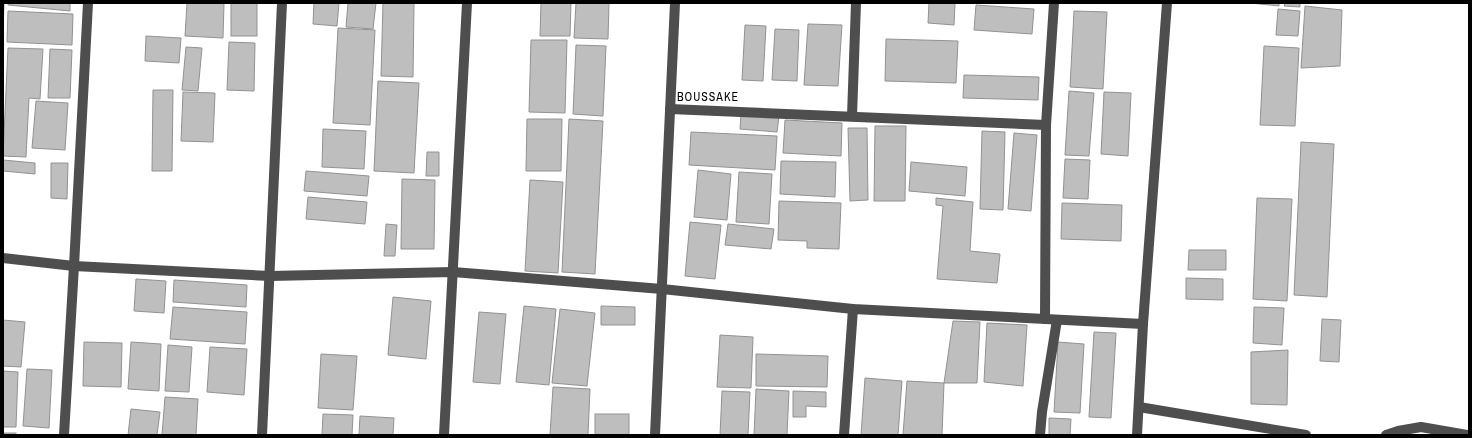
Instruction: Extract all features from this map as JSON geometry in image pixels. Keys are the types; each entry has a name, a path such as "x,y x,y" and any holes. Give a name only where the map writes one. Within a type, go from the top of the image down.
{"street":[{"path":"64,435 88,3"},
{"path":"262,435 282,3"},
{"path":"444,435 467,3"},
{"path":"655,435 675,3"},
{"path":"852,116 856,3"},
{"path":"1045,319 1046,125 1054,3"},
{"path":"1137,435 1143,324 1167,3"},
{"path":"670,109 1046,125"},
{"path":"3,258 74,266 270,276 453,272 662,289 853,309 1143,324"},
{"path":"844,435 853,309"},
{"path":"1040,435 1042,412 1057,320"},
{"path":"1139,407 1306,435"},
{"path":"1386,435 1398,431 1421,427 1467,435"}],"building":[{"path":"3,3 4,3 3,34"},
{"path":"8,3 70,3 70,11 8,5"},
{"path":"187,3 224,3 223,38 185,36"},
{"path":"231,3 257,3 257,36 231,36"},
{"path":"314,3 339,3 337,26 313,24"},
{"path":"348,3 376,3 373,29 346,27"},
{"path":"383,3 414,3 413,77 381,76"},
{"path":"541,3 571,3 570,36 540,36"},
{"path":"576,3 609,3 608,39 574,38"},
{"path":"929,3 955,3 954,25 928,23"},
{"path":"1250,3 1279,3 1279,6"},
{"path":"1285,3 1300,3 1300,7 1284,6"},
{"path":"976,5 1034,9 1032,34 974,30"},
{"path":"1305,6 1342,10 1340,66 1301,68"},
{"path":"1278,9 1300,11 1298,36 1276,35"},
{"path":"8,11 73,14 72,45 7,42"},
{"path":"1074,11 1107,12 1103,89 1070,87"},
{"path":"808,24 842,25 838,86 804,85"},
{"path":"745,25 766,26 763,81 742,80"},
{"path":"338,28 375,30 370,125 333,123"},
{"path":"775,29 799,30 797,81 772,80"},
{"path":"146,36 181,38 179,63 145,61"},
{"path":"886,39 958,41 956,83 885,81"},
{"path":"531,40 567,40 565,113 529,112"},
{"path":"229,42 255,43 254,91 227,90"},
{"path":"576,45 606,46 603,116 573,114"},
{"path":"1264,46 1299,48 1295,126 1260,125"},
{"path":"186,47 202,48 198,91 182,90"},
{"path":"8,48 43,49 40,99 29,98 26,157 3,156"},
{"path":"50,49 72,50 70,98 48,98"},
{"path":"964,75 1039,77 1038,100 963,98"},
{"path":"378,81 419,83 414,173 374,171"},
{"path":"153,90 173,90 172,171 152,171"},
{"path":"1069,91 1094,93 1089,156 1065,155"},
{"path":"183,92 215,93 213,142 181,141"},
{"path":"1104,92 1131,93 1128,156 1101,154"},
{"path":"36,101 68,103 65,150 32,148"},
{"path":"741,114 779,116 777,132 740,129"},
{"path":"527,119 562,119 561,171 526,171"},
{"path":"569,119 603,121 595,274 562,272"},
{"path":"785,120 842,123 841,156 783,153"},
{"path":"875,126 906,126 905,201 874,201"},
{"path":"848,128 867,128 868,200 850,201"},
{"path":"323,129 366,131 364,169 322,167"},
{"path":"982,131 1005,132 1003,210 980,209"},
{"path":"691,132 777,136 775,170 689,165"},
{"path":"1014,133 1037,135 1031,211 1008,209"},
{"path":"1301,142 1334,144 1327,297 1294,295"},
{"path":"427,152 439,152 439,176 426,176"},
{"path":"1065,159 1090,160 1088,199 1063,198"},
{"path":"3,160 35,163 35,174 3,171"},
{"path":"781,161 836,162 835,197 780,194"},
{"path":"911,162 967,167 965,196 909,191"},
{"path":"51,163 68,163 67,199 51,198"},
{"path":"698,170 731,174 727,220 694,217"},
{"path":"306,171 369,176 367,196 304,191"},
{"path":"739,172 772,174 769,224 736,222"},
{"path":"402,179 435,180 434,249 401,249"},
{"path":"530,180 563,182 558,273 525,271"},
{"path":"308,197 367,202 365,224 306,219"},
{"path":"936,198 973,202 970,251 1000,254 997,283 937,279 943,206 936,205"},
{"path":"1257,198 1292,199 1287,301 1253,299"},
{"path":"779,201 841,203 839,249 807,248 807,241 778,240"},
{"path":"1062,203 1122,205 1121,241 1061,239"},
{"path":"690,222 721,225 715,279 685,276"},
{"path":"386,224 397,225 395,256 384,256"},
{"path":"728,224 774,229 771,249 725,245"},
{"path":"1189,250 1226,250 1226,270 1188,270"},
{"path":"1186,278 1223,279 1223,300 1186,299"},
{"path":"136,279 166,281 164,313 134,311"},
{"path":"174,280 247,285 246,307 173,302"},
{"path":"393,297 431,301 426,359 388,355"},
{"path":"524,306 556,309 549,385 516,382"},
{"path":"601,306 635,307 635,325 601,325"},
{"path":"173,307 247,312 245,344 170,339"},
{"path":"1254,307 1284,308 1282,345 1253,343"},
{"path":"560,309 595,313 587,386 552,383"},
{"path":"479,312 506,314 500,384 473,382"},
{"path":"1322,319 1341,320 1339,362 1320,361"},
{"path":"3,320 25,322 21,367 3,366"},
{"path":"953,321 980,322 977,383 944,383"},
{"path":"987,323 1027,325 1023,386 984,382"},
{"path":"1094,332 1116,333 1111,418 1089,417"},
{"path":"720,335 753,337 751,388 717,387"},
{"path":"84,342 122,343 121,387 83,386"},
{"path":"131,342 161,344 159,391 128,389"},
{"path":"1058,342 1084,344 1080,413 1054,412"},
{"path":"168,345 192,347 189,392 165,391"},
{"path":"210,347 247,349 244,395 207,392"},
{"path":"1288,350 1287,405 1251,404 1251,352"},
{"path":"321,354 357,356 353,410 318,408"},
{"path":"756,354 828,356 827,387 756,386"},
{"path":"27,369 52,370 49,428 23,426"},
{"path":"3,371 18,372 16,427 3,427"},
{"path":"865,378 902,381 898,435 861,435"},
{"path":"907,381 944,383 942,435 903,435"},
{"path":"553,387 590,389 588,435 550,435"},
{"path":"756,389 789,391 787,435 754,435"},
{"path":"722,391 750,392 748,435 720,435"},
{"path":"793,391 826,392 826,407 806,406 806,417 793,417"},
{"path":"165,397 198,399 196,435 162,435"},
{"path":"131,409 160,412 157,435 128,435"},
{"path":"323,414 353,415 352,435 322,435"},
{"path":"595,414 629,414 629,435 595,435"},
{"path":"360,416 394,418 393,435 359,435"},
{"path":"1049,418 1071,419 1070,435 1049,435"},
{"path":"3,433 16,433 16,435 3,435"}],"district":[{"name":"BOUSSAKE","path":"708,97"}]}
